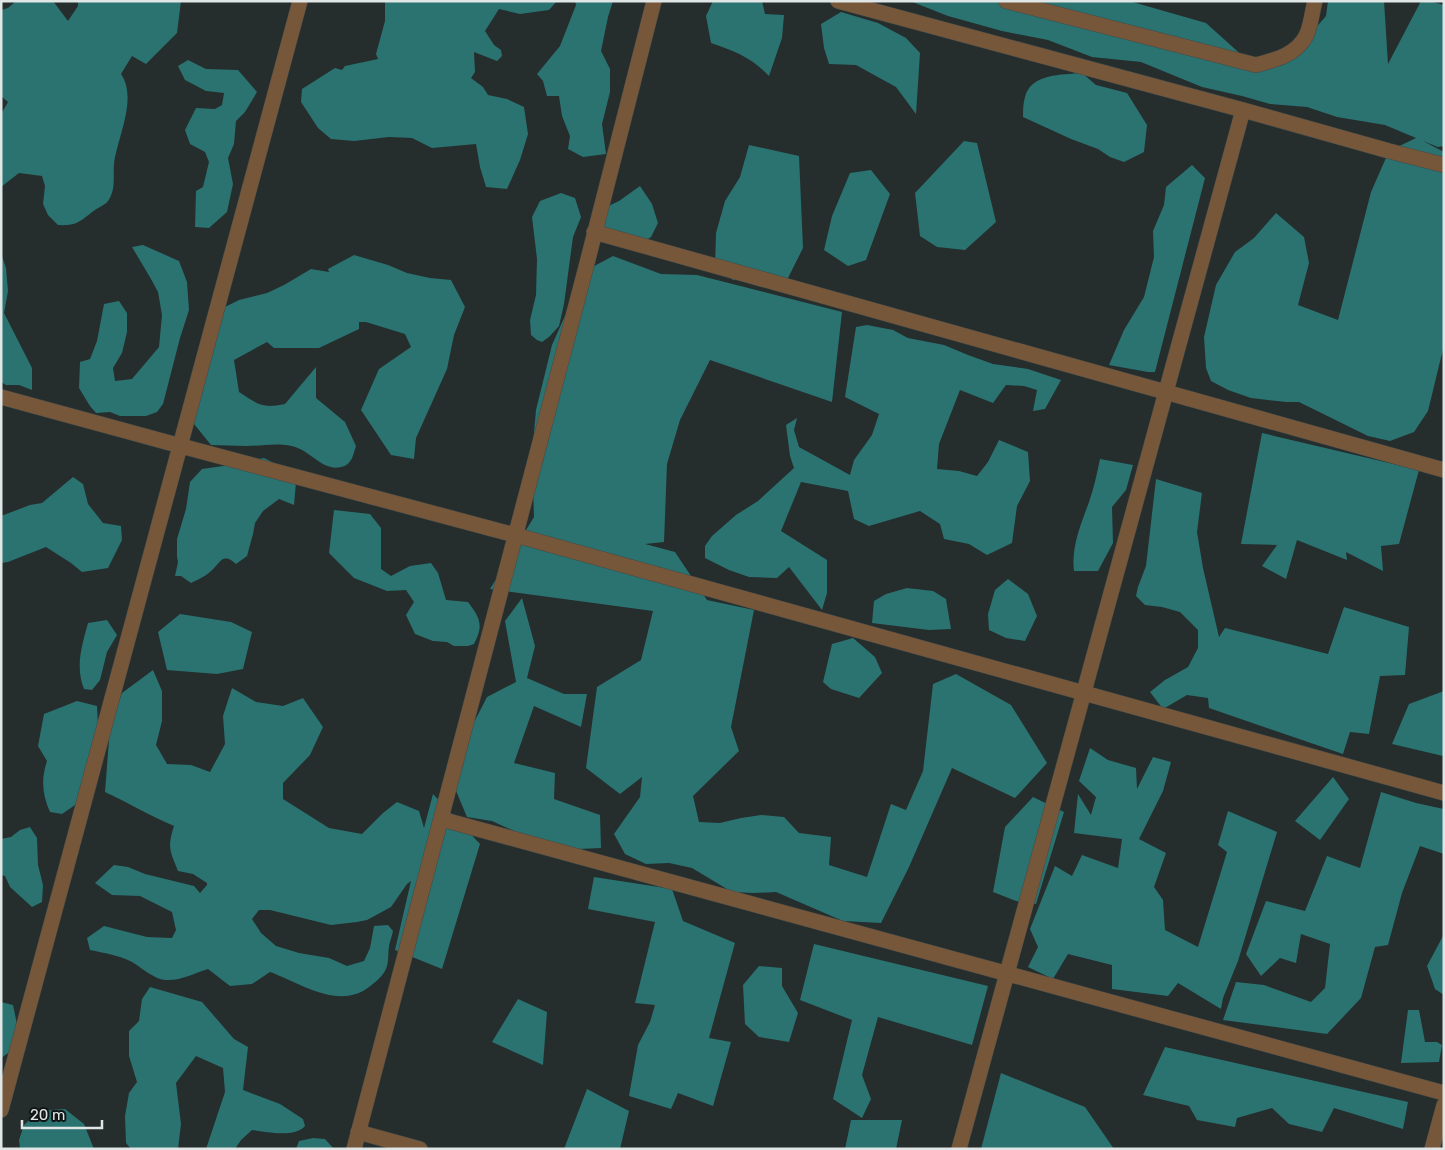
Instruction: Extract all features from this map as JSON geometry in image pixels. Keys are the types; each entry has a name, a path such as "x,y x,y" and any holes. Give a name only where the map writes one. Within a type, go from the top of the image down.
{"street":[{"path":"1,1110 300,1"},
{"path":"354,1149 654,1"},
{"path":"838,1 1389,151 1444,164"},
{"path":"1006,1 1256,65 1296,50 1307,35 1315,1"},
{"path":"959,1149 1243,110"},
{"path":"594,232 1444,470"},
{"path":"1,397 515,535 1444,793"},
{"path":"441,819 1444,1094"},
{"path":"1432,1149 1444,1104"},
{"path":"358,1132 420,1149"}],"shaded area":[{"path":"16,1 53,1 68,21 78,6 78,1 181,1 177,33 146,64 132,56 121,74 126,84 127,107 114,164 114,183 111,197 105,204 75,224 58,225 48,215 43,204 45,186 42,176 19,173 1,187 1,114 8,102 1,96 1,10 8,8"},
{"path":"385,1 557,1 549,10 520,14 499,9 485,31 494,45 501,50 502,56 497,61 474,52 475,72 471,78 483,87 488,95 507,99 524,107 528,134 520,160 507,189 486,187 476,144 432,148 412,138 389,137 354,141 331,139 318,128 301,102 302,89 335,68 342,70 345,66 378,59 376,54 385,21"},
{"path":"575,1 613,1 601,51 610,69 610,92 602,124 606,154 583,157 568,149 570,136 562,116 559,96 547,96 543,81 537,74 560,46 576,5"},
{"path":"713,1 762,1 765,14 784,15 782,38 769,76 756,64 743,56 711,43 706,16"},
{"path":"910,1 1129,1 1206,23 1255,67 1300,46 1326,16 1328,1 1384,1 1388,64 1421,1 1444,5 1444,146 1438,147 1423,141 1444,152 1444,345 1428,411 1414,432 1390,441 1368,436 1299,402 1251,398 1228,390 1211,381 1206,368 1204,337 1216,285 1235,252 1254,238 1276,213 1304,237 1309,263 1298,305 1338,320 1371,192 1389,151 1416,138 1385,125 1337,117 1307,107 1270,104 1202,87 1141,62 1092,57 1048,40 1002,31 948,16"},
{"path":"841,12 878,23 906,38 920,53 916,114 896,87 856,65 829,64 824,48 821,24"},
{"path":"188,60 206,69 238,70 257,92 245,112 236,121 234,144 228,158 233,184 227,212 209,228 195,227 196,191 203,187 209,162 205,152 190,144 185,130 196,108 215,109 222,105 224,93 206,91 185,80 178,66"},
{"path":"1082,73 1096,85 1127,93 1147,125 1144,152 1124,162 1023,117 1025,97 1028,89 1034,83 1040,79 1057,75"},
{"path":"964,141 977,143 996,222 965,250 937,247 920,236 915,193"},
{"path":"749,145 799,156 803,248 786,282 733,280 715,266 716,233 725,201 740,177"},
{"path":"1192,165 1205,178 1155,372 1109,365 1124,330 1144,297 1154,257 1153,231 1164,205 1166,187"},
{"path":"871,170 890,194 866,260 848,266 824,250 832,216 850,173"},
{"path":"640,186 652,204 658,223 651,237 639,245 601,228 600,210 619,201"},
{"path":"561,193 575,198 581,217 573,237 564,304 559,326 542,342 531,335 530,320 536,295 537,259 532,217 540,201"},
{"path":"143,245 179,261 187,282 189,310 163,404 157,412 146,416 120,416 110,412 96,413 79,388 80,362 90,359 97,341 104,304 119,301 127,313 127,332 122,353 113,368 115,381 132,379 159,347 162,315 158,292 132,247"},
{"path":"1,253 6,268 8,291 4,313 32,368 32,390 19,385 6,385 1,382"},
{"path":"354,255 407,273 451,280 465,307 454,335 447,369 416,438 414,459 391,455 361,410 379,369 411,347 405,334 366,322 359,322 359,329 319,348 274,348 267,342 234,360 239,392 265,406 285,404 316,367 316,398 345,422 356,446 352,459 348,464 335,468 330,467 300,449 287,445 211,445 190,419 193,368 208,334 225,307 239,300 267,293 311,269 329,272 328,269"},
{"path":"613,256 661,274 697,275 842,312 832,402 710,360 680,420 667,464 664,542 645,544 675,552 707,600 754,610 731,727 739,751 693,796 699,822 720,823 761,815 784,817 799,833 831,837 829,865 867,877 891,804 906,810 923,771 933,684 956,674 1011,705 1047,763 1015,798 952,768 909,867 881,923 843,921 776,892 732,892 692,868 669,863 646,864 625,854 614,834 640,797 642,777 620,794 586,768 597,687 641,660 653,611 490,589 534,517 532,454 536,410 552,345 585,271"},
{"path":"867,325 893,330 908,338 944,345 993,364 1028,369 1061,380 1045,409 1033,411 1037,390 1024,386 1006,385 993,403 960,390 939,444 937,469 959,471 977,476 988,462 999,440 1028,452 1030,481 1017,506 1012,543 987,555 969,544 944,539 940,524 920,511 869,526 854,519 848,491 801,482 781,531 827,560 827,593 822,610 789,567 777,578 749,577 729,570 705,558 705,546 712,536 736,515 758,501 794,468 790,456 786,425 797,418 794,430 799,447 850,475 854,460 872,435 879,414 845,397 856,327"},
{"path":"1262,433 1419,470 1399,544 1381,546 1383,571 1346,552 1347,560 1297,540 1286,579 1262,566 1277,545 1241,544"},
{"path":"264,458 282,467 296,482 294,505 279,499 263,511 255,523 247,556 236,564 231,560 224,559 208,574 191,583 181,576 175,576 178,562 177,539 186,509 190,482 202,469"},
{"path":"1100,459 1133,465 1126,490 1112,507 1113,543 1098,571 1074,571 1075,544"},
{"path":"73,477 83,484 88,504 103,523 121,526 122,540 108,568 82,572 46,547 1,563 1,516 30,505 42,503"},
{"path":"1156,479 1202,493 1197,532 1203,568 1219,637 1225,628 1328,654 1344,607 1409,627 1405,675 1380,676 1369,734 1350,732 1343,754 1209,708 1208,698 1187,695 1163,709 1150,692 1165,680 1188,667 1198,648 1198,630 1180,612 1145,605 1136,596 1146,566"},
{"path":"334,510 370,514 381,528 381,569 391,576 410,566 431,563 438,573 446,600 468,602 478,617 480,627 474,644 454,646 447,642 433,641 415,634 406,615 414,602 406,590 387,591 354,578 329,553"},
{"path":"1008,579 1028,594 1037,616 1025,641 1006,638 989,630 988,614 995,590"},
{"path":"907,588 933,591 946,599 951,629 929,630 872,623 874,601 886,594"},
{"path":"522,598 535,646 527,678 564,694 587,694 581,727 534,706 514,763 555,773 554,799 600,815 601,848 556,850 492,821 467,817 454,786 469,732 487,697 516,682 505,621"},
{"path":"180,614 231,622 252,632 243,669 217,674 167,670 158,632"},
{"path":"107,620 117,635 107,652 100,680 92,690 84,689 81,681 80,664 88,623"},
{"path":"853,638 875,657 882,673 859,698 831,689 823,682 832,644"},
{"path":"153,670 162,691 162,721 156,745 167,764 191,765 210,772 225,744 223,716 232,688 256,702 283,706 303,698 323,727 310,755 283,783 283,799 329,828 362,834 397,802 419,811 424,828 433,794 480,844 442,969 395,950 411,881 391,907 367,920 331,925 270,910 259,910 252,919 261,933 276,946 299,953 329,958 347,966 364,961 370,948 374,926 388,925 393,931 385,971 378,980 362,992 349,996 322,993 270,972 252,984 230,986 208,969 177,979 162,979 153,976 127,960 111,954 90,950 87,938 104,926 147,937 172,938 176,930 172,912 140,896 112,895 95,883 114,865 128,867 145,874 194,886 200,893 207,885 207,883 193,874 178,871 170,849 174,826 105,792 110,727 122,693"},
{"path":"1444,691 1443,756 1392,744 1409,704"},
{"path":"77,701 97,706 99,745 75,805 62,814 50,812 43,786 47,761 38,746 44,714"},
{"path":"1090,748 1108,760 1136,768 1137,789 1153,757 1171,762 1163,791 1139,839 1166,853 1154,887 1163,900 1165,930 1198,947 1227,852 1218,845 1228,811 1277,832 1238,961 1223,998 1221,1009 1178,983 1168,996 1112,989 1112,965 1068,954 1053,979 1028,967 1038,947 1030,929 1055,866 1072,876 1082,855 1118,868 1122,839 1074,833 1078,794 1091,815 1096,797 1079,781"},
{"path":"1333,777 1349,799 1320,840 1295,821"},
{"path":"1381,792 1416,803 1444,809 1444,854 1420,846 1402,893 1388,945 1375,947 1361,998 1327,1034 1223,1020 1236,982 1264,985 1311,1002 1325,988 1330,944 1301,934 1296,963 1280,958 1261,976 1246,954 1266,901 1305,911 1327,856 1360,868"},
{"path":"1033,797 1064,812 1036,904 1016,901 993,892 1005,827"},
{"path":"30,827 37,838 38,865 43,885 42,902 32,907 10,887 5,876 1,875 1,839 11,837 20,830"},
{"path":"594,877 672,889 683,921 735,943 709,1038 731,1042 713,1106 678,1093 671,1109 629,1096 638,1045 650,1022 655,1005 635,1003 655,922 588,909"},
{"path":"1444,934 1444,995 1435,989 1427,966"},
{"path":"814,944 988,986 972,1045 878,1017 862,1075 871,1099 862,1118 833,1099 852,1020 800,1000"},
{"path":"759,966 782,968 782,986 798,1013 789,1042 759,1037 745,1024 743,985"},
{"path":"150,987 202,1002 234,1039 248,1047 243,1090 280,1104 303,1119 305,1126 300,1130 288,1133 252,1130 241,1140 235,1149 206,1149 225,1092 223,1068 196,1056 176,1083 181,1124 178,1149 131,1149 126,1143 125,1116 129,1093 137,1082 129,1056 129,1031 139,1021 142,999"},
{"path":"518,999 547,1012 543,1065 492,1042"},
{"path":"1,1002 13,1005 18,1029 14,1049 1,1058"},
{"path":"1408,1010 1419,1010 1425,1042 1437,1042 1442,1045 1439,1062 1401,1063"},
{"path":"1165,1047 1408,1102 1403,1129 1334,1108 1322,1132 1289,1124 1272,1108 1237,1118 1235,1127 1197,1120 1189,1106 1143,1095"},
{"path":"1001,1073 1085,1107 1114,1149 981,1149"},
{"path":"587,1089 629,1111 620,1149 564,1149"},
{"path":"65,1109 84,1124 94,1149 20,1149 19,1140 24,1125 39,1111"},
{"path":"851,1120 902,1120 896,1149 845,1149"},
{"path":"313,1138 325,1139 334,1149 296,1149 299,1141"}]}
